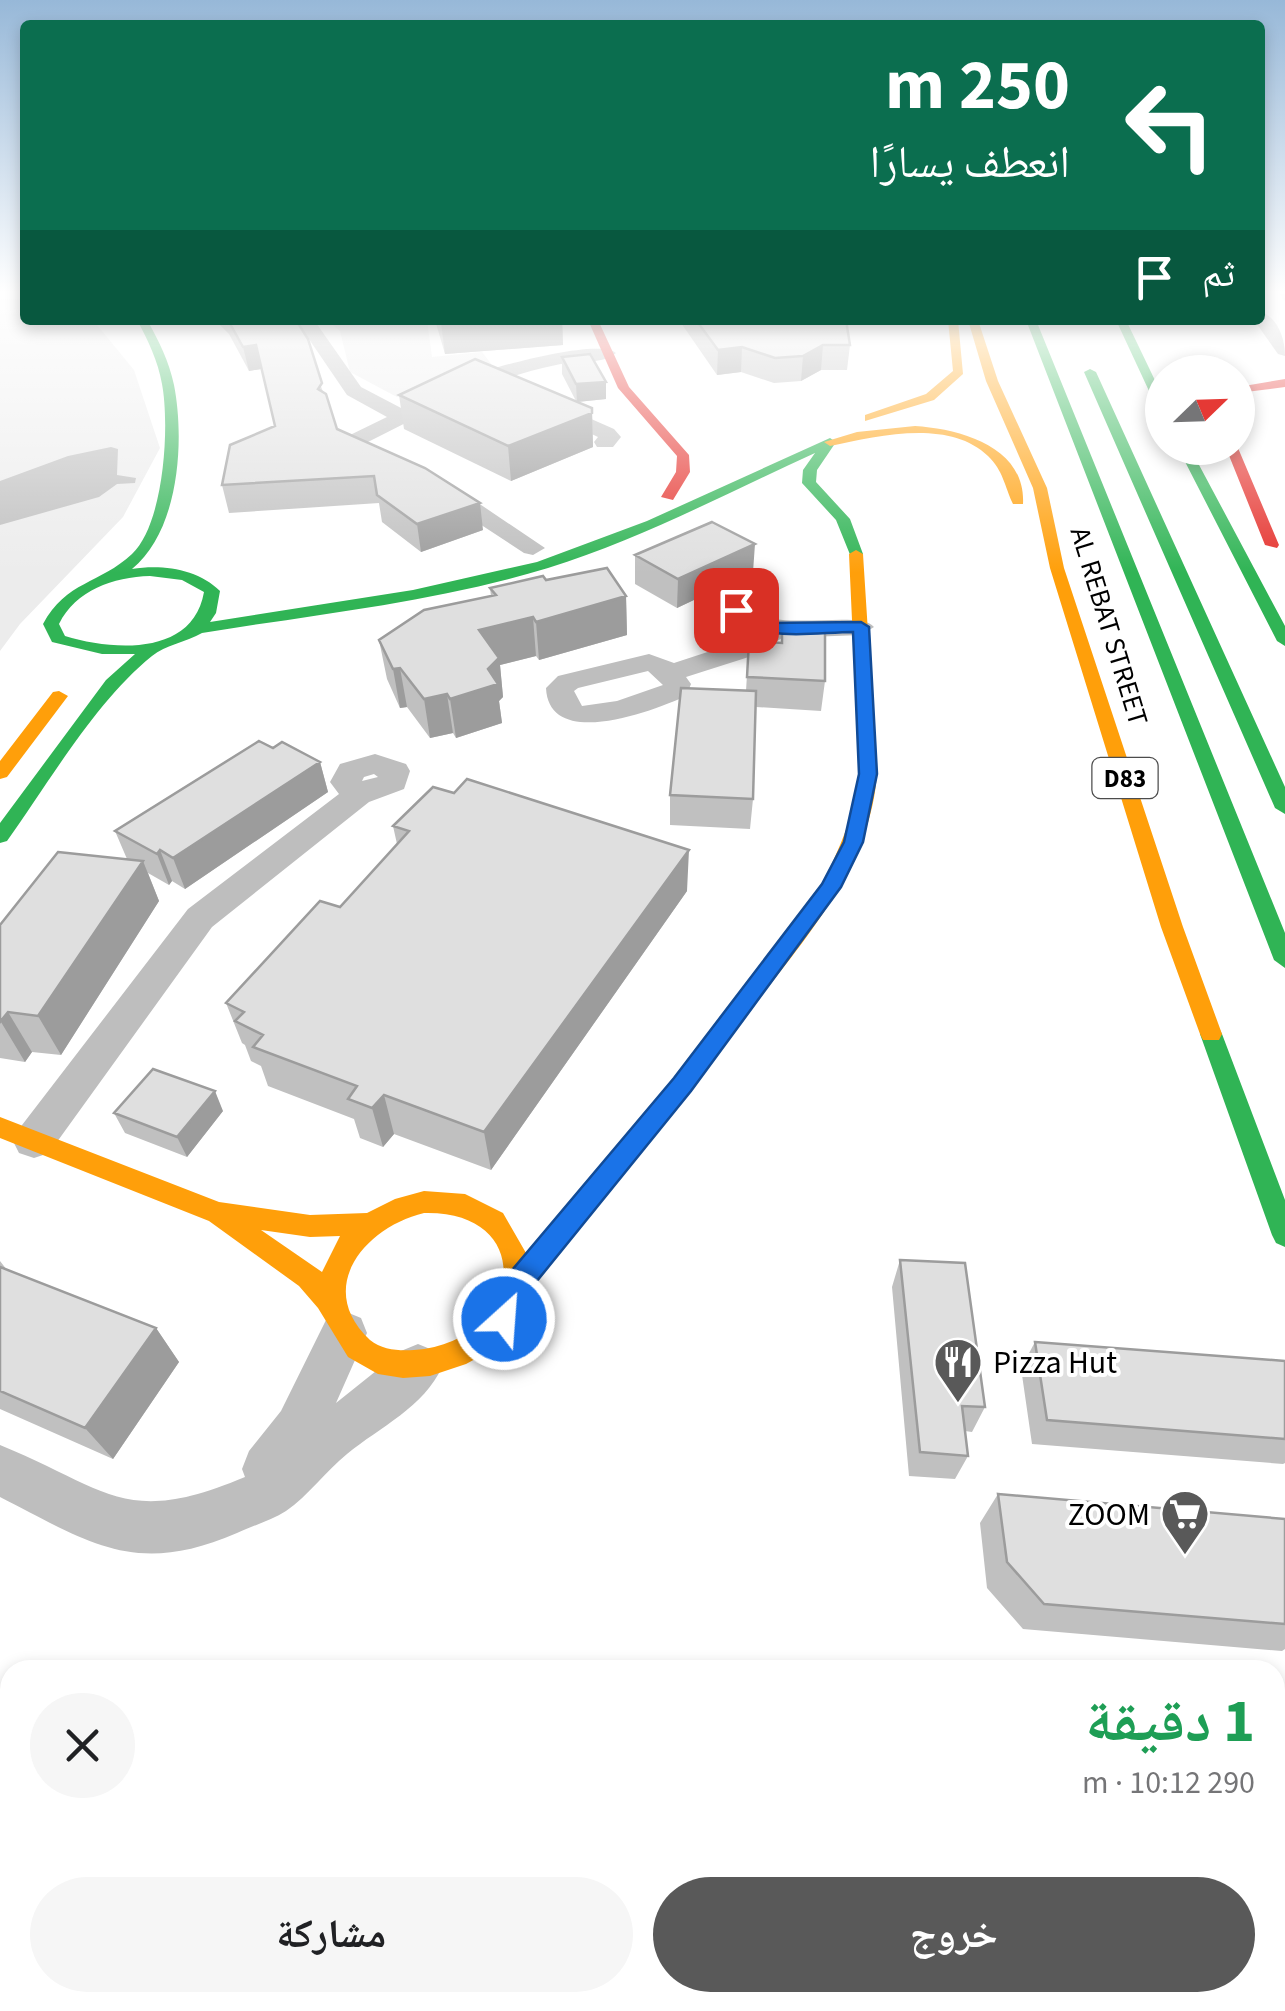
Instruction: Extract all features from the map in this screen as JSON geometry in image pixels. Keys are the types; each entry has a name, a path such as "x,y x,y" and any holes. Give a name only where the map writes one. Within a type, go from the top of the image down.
{"main road":[{"path":"0,773 55,702 68,661 52,632 53,615 67,598 107,579 138,557 147,544 162,500 174,441 171,386"},
{"path":"623,386 676,445 684,461 677,501"},
{"path":"766,446 890,413 941,394 948,386"},
{"name":"AL REBAT STREET","path":"994,386 1040,488 1057,568 1172,927 1285,1235"},
{"name":"AL REBAT STREET","path":"1057,386 1285,960"},
{"path":"1096,386 1285,808"},
{"path":"1255,388 1285,386"},
{"path":"1032,410 1041,448 1040,488"},
{"path":"657,424 703,446"},
{"path":"212,591 291,595 394,580 533,548 677,501 830,442 864,433 914,429 966,438 991,449 1008,464 1025,532 1057,568"},
{"path":"0,837 112,684 150,649 196,629 400,598 502,576 614,540 677,501 793,439"},
{"path":"218,1213 237,1230 291,1260 357,1348 374,1359 418,1367 458,1358 476,1347 504,1319 517,1284 682,1085 844,864 866,799 868,774 860,571 849,528 809,483 810,470 830,442"},
{"path":"1193,465 1285,641"},
{"path":"1239,465 1278,562"},
{"path":"677,501 768,494"},
{"path":"793,498 828,513 849,528"},
{"path":"107,579 185,564 212,591 215,606 196,629"},
{"path":"68,661 95,653 150,649"},
{"path":"0,1128 218,1213 296,1225 370,1224"},
{"path":"553,1204 620,1162"},
{"path":"338,1318 333,1282 340,1260 370,1224 391,1210 414,1203 462,1204 499,1226 517,1263 517,1284"},
{"path":"482,1213 524,1212"}],"street":[{"path":"346,386 365,401 415,410"},
{"path":"467,386 358,438 354,447 438,486 533,548"},
{"path":"502,386 607,433 610,437 605,442"},
{"path":"761,585 739,598 736,610 756,626 778,630 861,627"},
{"path":"668,674 745,648 778,630"},
{"path":"34,1141 200,918 362,792"},
{"path":"247,1501 298,1428 338,1318"},
{"path":"0,1470 100,1520 124,1527 174,1527 200,1522 277,1486 331,1435 371,1410 418,1367"}],"shaded area":[{"path":"0,386 139,386 160,448 123,517 20,624 0,651"},
{"path":"376,386 436,386 397,397"},
{"path":"118,449 117,475 136,478 135,483 117,484 99,497 0,525 0,481 68,456"}],"building":[{"path":"266,386 320,386 318,389 326,394 337,429 425,468 480,503 417,524 377,495 374,476 222,485 230,445 275,426"},
{"path":"418,386 539,386 592,408 592,413 508,446 399,395"},
{"path":"712,522 755,544 678,579 635,555"},
{"path":"607,568 626,596 536,622 533,617 479,630 499,658 488,669 498,684 450,699 447,694 424,699 400,668 393,669 379,640 424,610 496,595 490,588"},
{"path":"782,629 825,631 825,681 747,677 749,641 782,643"},
{"path":"681,688 756,691 753,799 670,795"},
{"path":"259,741 273,748 282,742 320,762 173,858 160,850 157,854 115,831"},
{"path":"467,779 689,850 484,1132 384,1095 372,1108 348,1099 357,1086 253,1047 263,1035 235,1021 244,1012 226,1003 320,901 340,907 409,831 393,826 433,787 454,793"},
{"path":"58,852 143,861 38,1016 8,1012 0,1022 0,925"},
{"path":"153,1069 215,1091 177,1137 114,1113"},
{"path":"900,1260 965,1263 985,1407 962,1406 968,1456 920,1452"},
{"path":"0,1267 156,1328 85,1428 0,1391"},
{"path":"1035,1342 1285,1361 1285,1439 1047,1420"},
{"path":"998,1494 1285,1519 1285,1624 1044,1604 1007,1562"}],"traffic: fast":[{"path":"107,579 140,554 155,530 171,446 169,386"},
{"path":"1057,386 1285,960"},
{"path":"1096,386 1285,808"},
{"path":"196,629 413,595 542,565 652,524 830,442"},
{"path":"830,442 810,470 809,483 843,519 856,554"},
{"path":"1193,465 1285,641"},
{"path":"140,572 178,574 212,591 208,613 196,630 177,641 128,650 102,649 58,639 51,624 66,601 87,586 140,572"},
{"path":"0,837 112,684 150,649"},
{"path":"1211,1034 1285,1235"}],"traffic: slow":[{"path":"869,418 930,397 943,386"},
{"path":"994,386 1040,488 1057,568 1172,927 1211,1034"},
{"path":"830,442 915,430 944,431 969,438 991,451 1008,472 1018,501"},
{"path":"517,1284 654,1122 831,887 853,842 866,799 868,774 856,554"},
{"path":"0,773 59,696"},
{"path":"0,1127 218,1213 310,1226 370,1224"},
{"path":"218,1213 309,1278 328,1299 358,1348 378,1360 403,1364 430,1362 456,1354 500,1324 513,1302 518,1277 512,1250 493,1221 465,1205 445,1201 404,1207 384,1215 352,1242 336,1270 333,1304"}],"traffic: jam":[{"path":"623,386 683,455 683,472 668,497"},
{"path":"1255,387 1266,386"},
{"path":"1239,465 1272,545"}],"place":[{"name":"Pizza Hut","path":"958,1404"},
{"name":"ZOOM","path":"1185,1556"}],"route":[{"path":"504,1319 517,1284 654,1122 831,887 854,842 866,799 868,774 861,627 778,630 756,626 736,610"}]}
